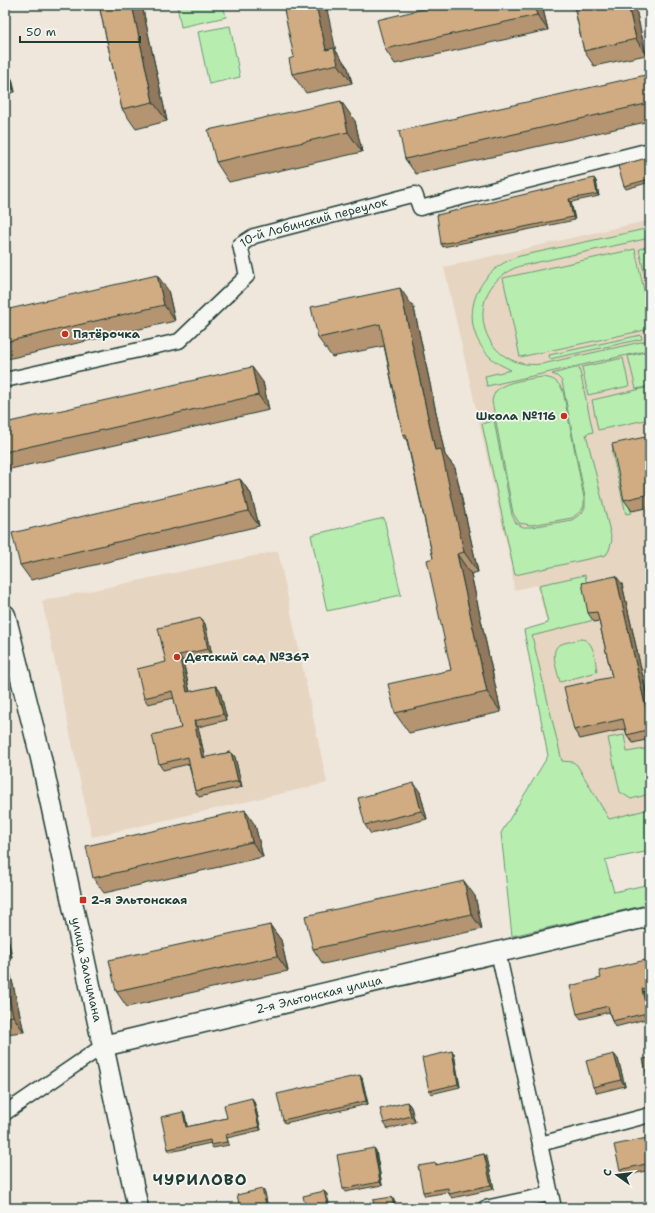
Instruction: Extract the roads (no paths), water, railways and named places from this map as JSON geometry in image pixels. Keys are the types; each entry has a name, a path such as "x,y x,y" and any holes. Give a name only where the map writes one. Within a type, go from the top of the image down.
{"street":[{"name":"10-й Лобинский переулок","path":"5,380 179,341 247,276 240,245 254,236 415,194 420,208 650,150"},
{"name":"улица Зальцмана","path":"5,615 41,758 138,1208"},
{"name":"2-я Эльтонская улица","path":"5,1113 103,1046 650,916"},
{"path":"485,1208 553,1201 498,952"},
{"path":"540,1144 650,1115"}],"place":[{"name":"Пятёрочка","path":"65,334"},
{"name":"Школа №116","path":"564,416"},
{"name":"Детский сад №367","path":"177,657"},
{"name":"2-я Эльтонская","path":"83,900"}],"district":[{"name":"ЧУРИЛОВО","path":"200,1179"}]}
